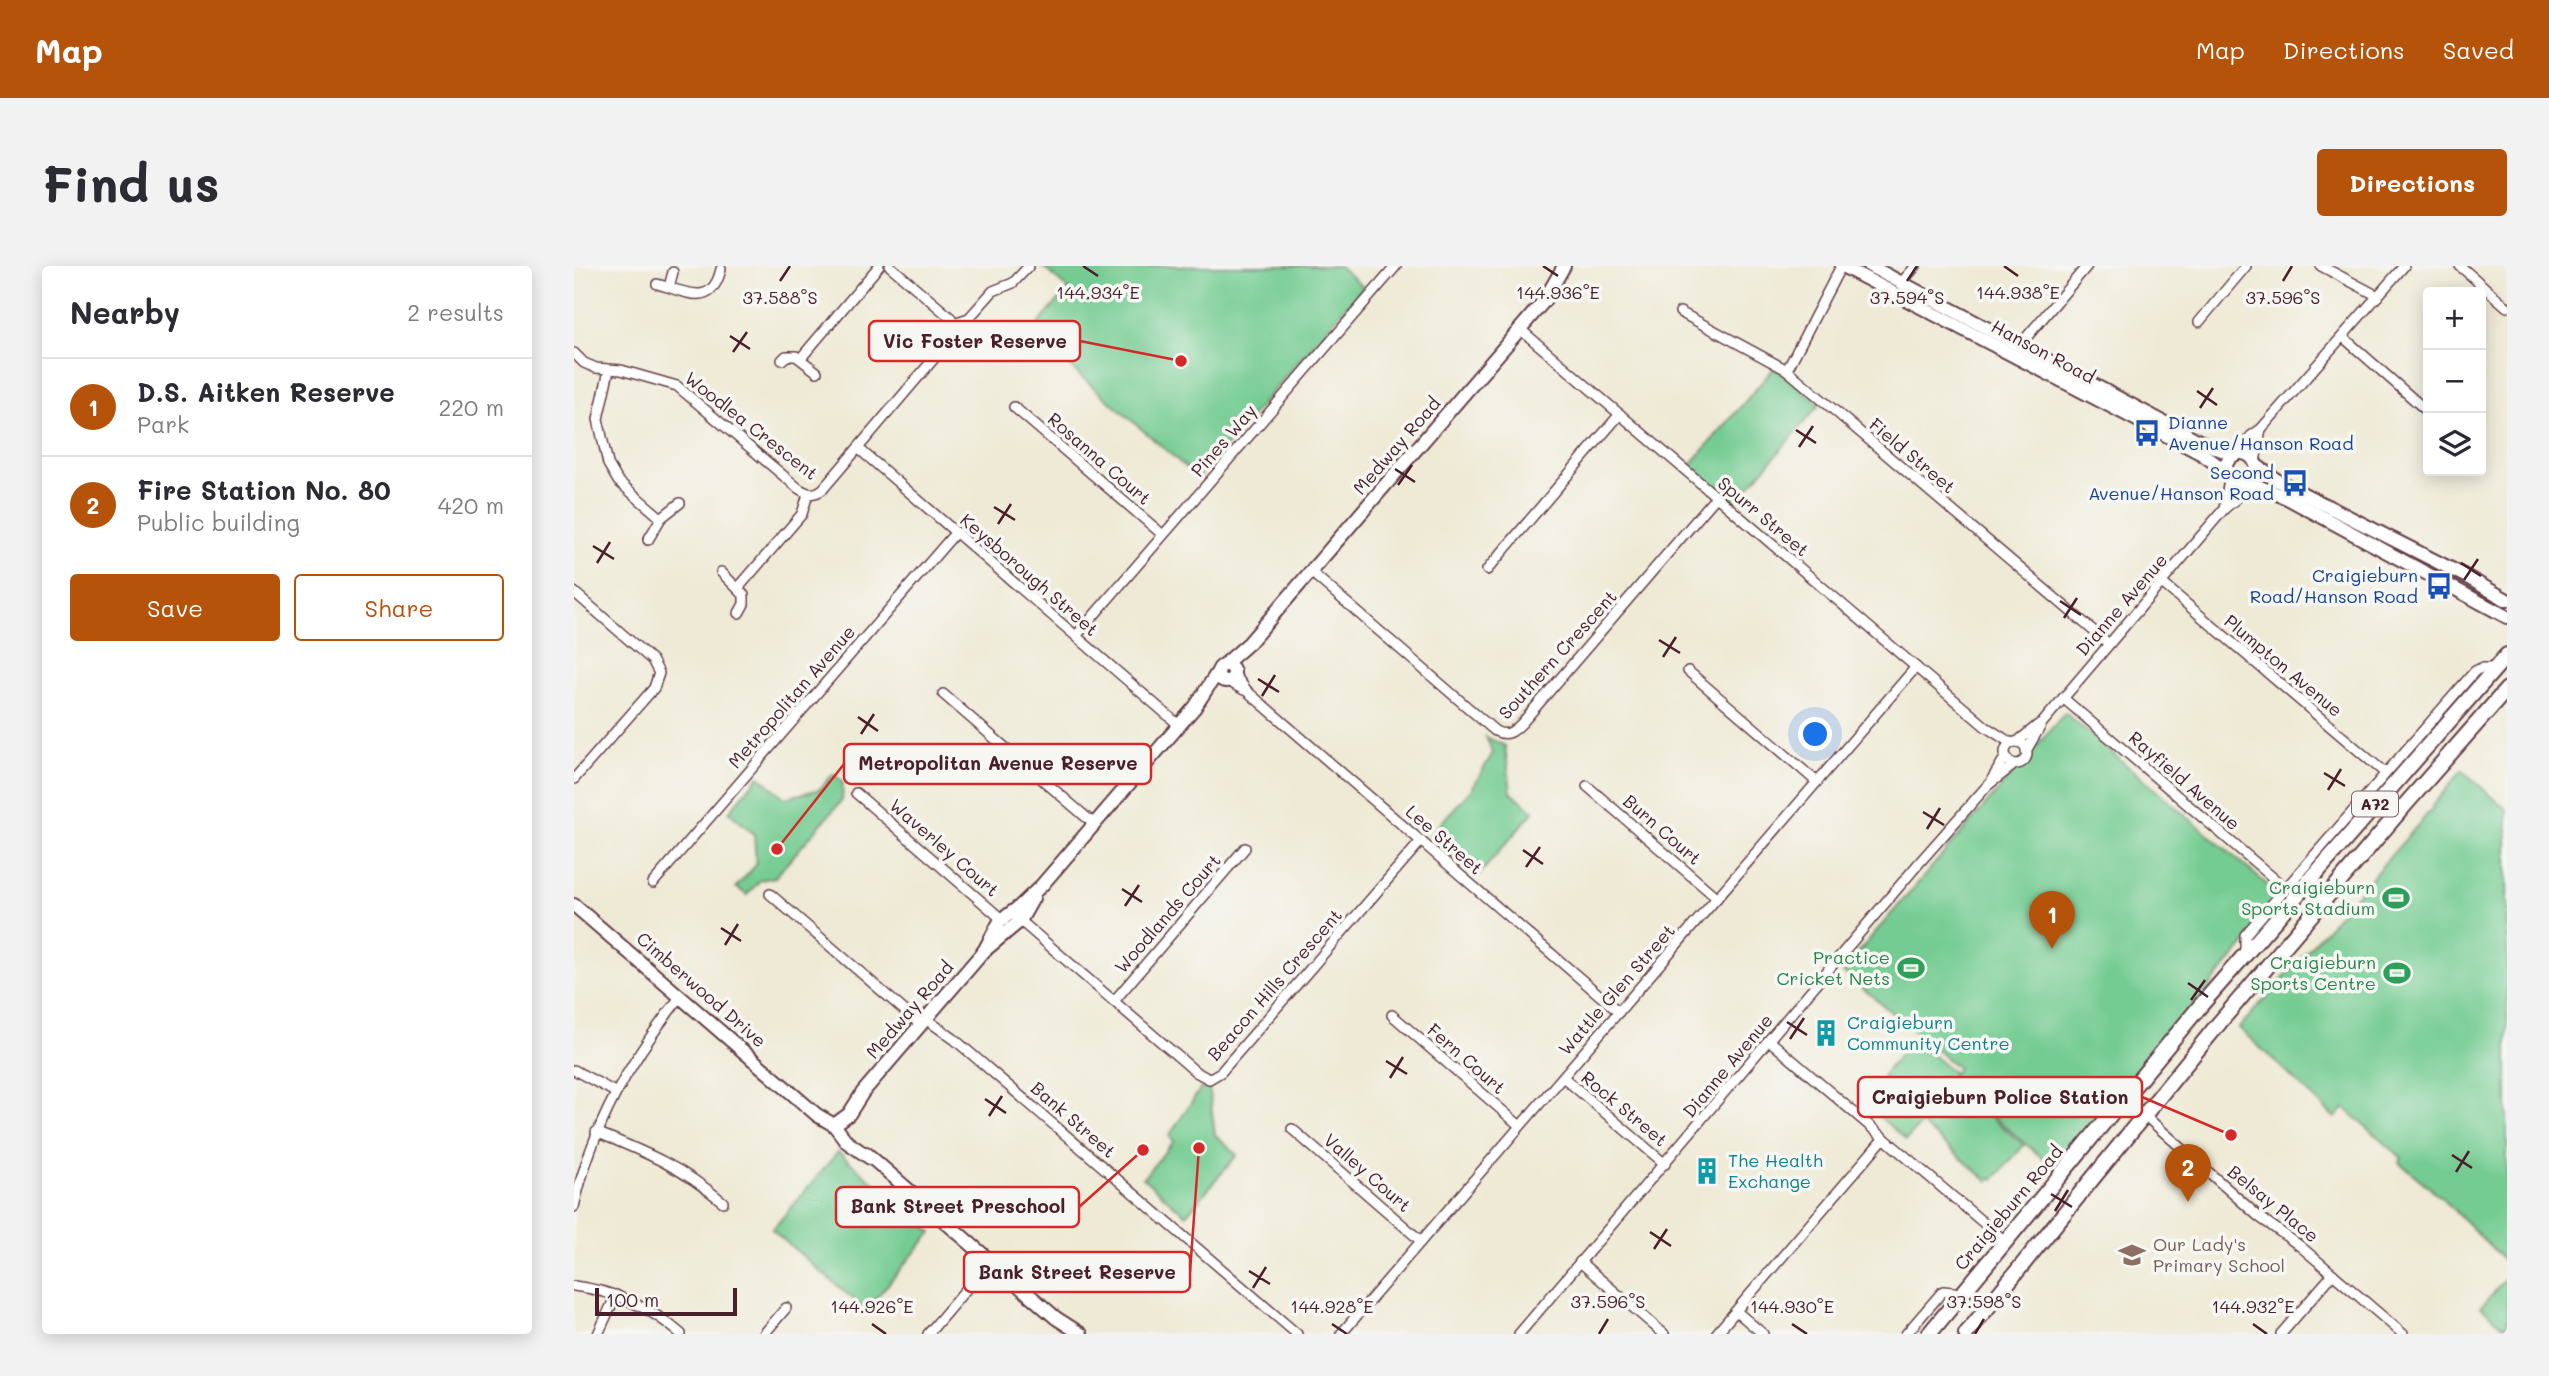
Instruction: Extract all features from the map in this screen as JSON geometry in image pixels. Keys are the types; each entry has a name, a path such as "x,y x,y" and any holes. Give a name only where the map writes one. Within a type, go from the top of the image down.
{"main road":[{"name":"Craigieburn Road","path":"1929,1334 2245,953 2507,655"},
{"name":"A72","path":"1966,1334 2274,958 2506,694"}],"street":[{"path":"801,358 879,266"},
{"path":"890,266 954,323 969,318 993,291 1013,284 1029,266"},
{"name":"Pines Way","path":"1076,636 1396,266"},
{"name":"Medway Road","path":"837,1121 1179,725 1228,674 1250,643 1544,302 1564,266"},
{"path":"1787,370 1842,266"},
{"name":"Hanson Road","path":"1842,266 1898,288 2020,345 2201,442 2235,454"},
{"name":"Hanson Road","path":"1870,266 1898,288 2012,356 2202,454 2227,475"},
{"path":"1898,288 1916,266"},
{"path":"2012,356 2087,266"},
{"path":"2199,322 2246,266"},
{"path":"2322,266 2378,296"},
{"path":"2224,509 2226,463 2261,429 2404,266"},
{"path":"2460,266 2507,307"},
{"path":"657,284 696,295 706,294 715,286 723,267"},
{"path":"669,287 673,272"},
{"name":"Field Street","path":"1680,312 1787,370 2109,644"},
{"name":"Woodlea Crescent","path":"574,353 589,365 621,370 677,386 798,488 808,494 816,494 954,335 954,323"},
{"name":"Spurr Street","path":"1520,329 2010,748"},
{"path":"2343,337 2423,408"},
{"path":"782,360 792,355 801,358 817,372"},
{"path":"609,370 598,419 608,464 618,481 662,518"},
{"name":"Rosanna Court","path":"1014,407 1163,536"},
{"path":"1487,569 1620,414"},
{"path":"2248,482 2256,473 2261,429"},
{"name":"Keysborough Street","path":"858,448 1179,725"},
{"path":"2235,454 2245,453 2289,487 2468,577 2507,600"},
{"path":"2227,475 2238,484 2248,482 2287,498 2507,617"},
{"name":"Dianne Avenue","path":"1987,786 2024,760 2026,751 2043,722 2248,482"},
{"path":"739,587 802,514 808,494"},
{"name":"Southern Crescent","path":"1311,572 1495,731 1503,735 1514,732 1716,498"},
{"path":"649,540 662,518 680,503"},
{"name":"Metropolitan Avenue","path":"653,883 956,532"},
{"path":"721,572 739,587 745,600 739,613"},
{"name":"Plumpton Avenue","path":"2162,583 2385,773"},
{"path":"574,592 655,663 659,673 654,688 574,779"},
{"name":"Wattle Glen Street","path":"1341,1334 1916,667"},
{"name":"Craigieburn Road","path":"2245,953 2245,935 2385,773 2473,673 2481,668 2495,668"},
{"path":"1688,671 1817,782"},
{"name":"Lee Street","path":"1228,674 1619,1012"},
{"path":"943,694 1094,824"},
{"name":"Rayfield Avenue","path":"2063,698 2285,888"},
{"name":"Dianne Avenue","path":"1519,1334 1987,786 2010,748 2043,722"},
{"path":"2015,764 2010,748 2023,745 2026,751"},
{"name":"Burn Court","path":"1587,786 1717,898"},
{"name":"Waverley Court","path":"856,793 1011,920"},
{"name":"Beacon Hills Crescent","path":"1011,920 1114,1001 1196,1072 1205,1078 1213,1078 1421,841"},
{"name":"Woodlands Court","path":"1114,1001 1245,848"},
{"name":"Bank Street","path":"770,894 954,1039 1297,1334"},
{"name":"Cimberwood Drive","path":"574,905 817,1115 837,1121 847,1142 870,1158 1056,1318 1081,1334"},
{"path":"575,1200 596,1132 615,1093 639,1051 681,996"},
{"name":"Fern Court","path":"1392,1015 1520,1126"},
{"path":"1770,1041 2006,1242"},
{"path":"574,1069 615,1093"},
{"name":"Rock Street","path":"1563,1077 1664,1164"},
{"name":"Belsay Place","path":"2124,1097 2142,1120 2158,1127 2258,1216 2301,1246 2403,1334"},
{"name":"Valley Court","path":"1292,1129 1421,1241"},
{"path":"596,1132 677,1167 723,1202"},
{"path":"1716,1334 1884,1138"},
{"path":"928,1334 990,1261"},
{"path":"1580,1262 1664,1334"},
{"path":"2281,1334 2333,1274"},
{"path":"574,1286 616,1295 658,1316 681,1334"},
{"name":"Craigieburn Road","path":"1906,1334 1943,1292 1963,1293"},
{"path":"598,1334 616,1295"},
{"path":"764,1334 786,1308"},
{"path":"1736,1311 1763,1334"},
{"name":"Cimberwood Drive","path":"1056,1318 1069,1334"}],"green space":[{"path":"1042,266 1339,266 1363,287 1198,478 1031,333 1068,289"},
{"path":"1774,368 1820,404 1733,505 1689,467"},
{"path":"2065,713 2284,899 2054,1168 1950,1079 1958,1068 1842,971"},
{"path":"1486,737 1505,746 1511,792 1534,811 1478,876 1430,835 1471,790 1493,753"},
{"name":"Craigieburn Sports Centre","path":"2462,770 2507,810 2507,1263 2441,1197 2399,1162 2402,1158 2345,1108 2335,1118 2239,1028 2433,808"},
{"path":"833,774 843,782 842,800 775,877 760,880 747,895 736,887 756,865 754,834 729,812 759,776 785,798 820,789"},
{"path":"1913,1039 1953,1072 1947,1080 2024,1145 1994,1179 1991,1177 1988,1181 1921,1124 1906,1140 1873,1111 1894,1086 1882,1076"},
{"path":"1201,1088 1209,1089 1215,1135 1237,1155 1186,1215 1143,1178 1174,1141 1169,1136"},
{"path":"838,1152 932,1232 866,1310 772,1230"},
{"path":"2507,1276 2507,1329 2481,1307"}],"place":[{"name":"Vic Foster Reserve","path":"1181,361"},
{"name":"Dianne Avenue/Hanson Road","path":"2147,433"},
{"name":"Second Avenue/Hanson Road","path":"2295,483"},
{"name":"Craigieburn Road/Hanson Road","path":"2439,586"},
{"name":"Metropolitan Avenue Reserve","path":"777,849"},
{"name":"Craigieburn Sports Stadium","path":"2396,898"},
{"name":"D.S. Aitken Reserve","path":"2052,949"},
{"name":"Practice Cricket Nets","path":"1911,968"},
{"name":"Craigieburn Sports Centre","path":"2397,973"},
{"name":"Craigieburn Community Centre","path":"1826,1033"},
{"name":"Craigieburn Police Station","path":"2231,1135"},
{"name":"Bank Street Reserve","path":"1199,1148"},
{"name":"Bank Street Preschool","path":"1143,1150"},
{"name":"The Health Exchange","path":"1707,1171"},
{"name":"Fire Station No. 80","path":"2188,1202"},
{"name":"Our Lady's Primary School","path":"2132,1255"}]}
